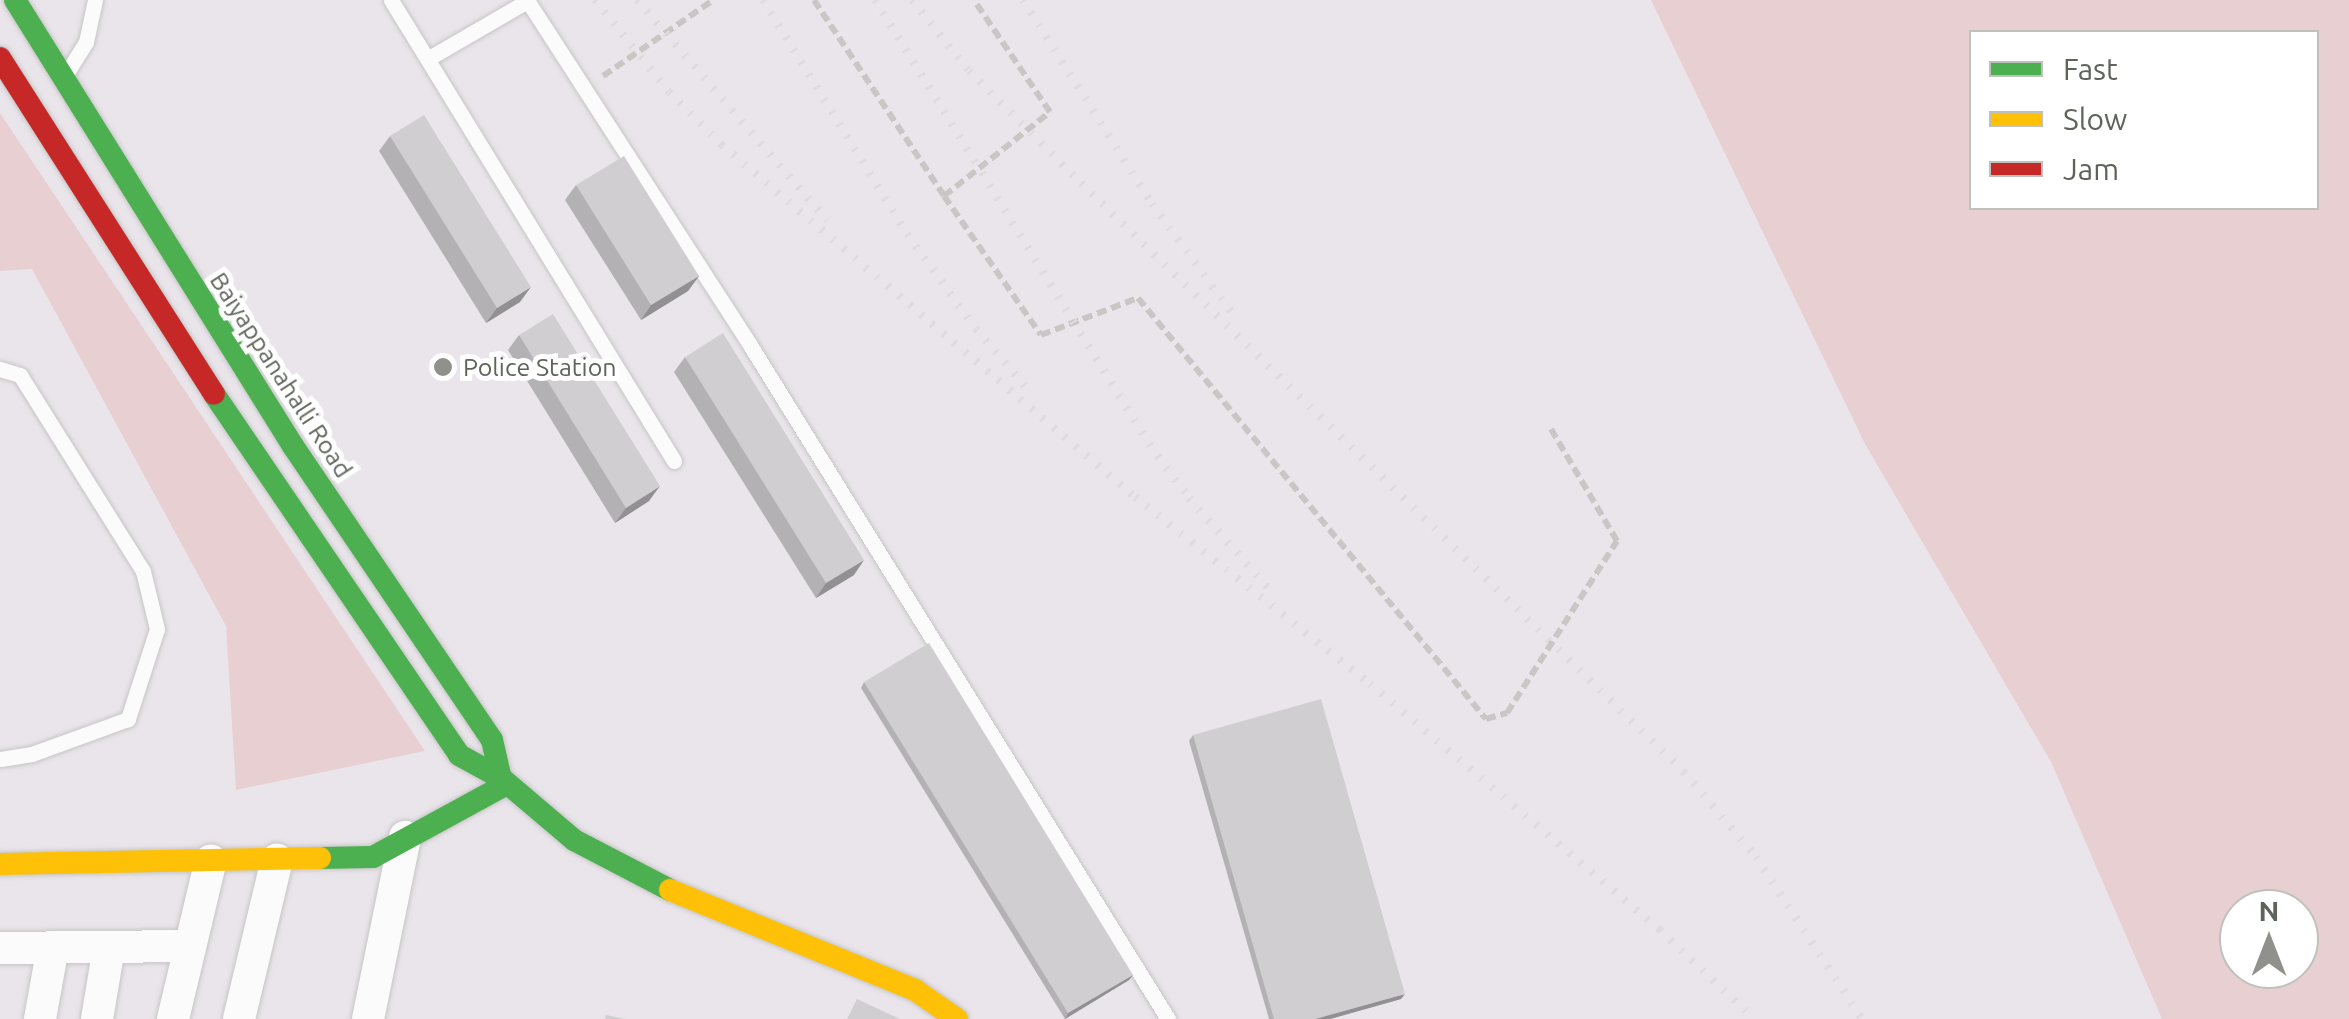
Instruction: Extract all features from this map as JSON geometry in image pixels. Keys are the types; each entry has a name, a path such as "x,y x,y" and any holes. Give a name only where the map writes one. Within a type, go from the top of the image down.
{"street":[{"name":"Baiyappanahalli Road","path":"13,0 74,178 262,468 459,755 504,781 574,840 650,882 915,990 957,1019"},
{"name":"Baiyappanahalli Road","path":"0,58 47,90 106,152 293,446 492,740 504,781"},
{"path":"74,178 106,152"},
{"path":"0,864 372,858 504,781"},
{"path":"368,1019 405,837"},
{"path":"239,1019 277,859"},
{"path":"173,1019 211,860"},
{"path":"97,1019 110,946"},
{"path":"0,948 190,946"},
{"path":"40,1019 53,947"}],"lane":[{"path":"0,6 13,0"},
{"path":"47,90 86,42 96,0"},
{"path":"391,0 674,462"},
{"path":"429,58 527,1 586,88 1168,1019"},
{"path":"0,369 20,375 144,571 157,628 128,719 32,754 0,760"}],"path":[{"path":"687,0 694,12"},
{"path":"586,88 713,0"},
{"path":"814,0 1041,335 1138,298 1486,719 1508,713 1617,541 1551,429"},
{"path":"944,196 1050,112 974,0"}],"shaded area":[{"path":"1651,0 2349,0 2349,1019 2162,1019 2051,762 1865,444"},
{"path":"0,113 425,751 236,790 226,626 32,269 0,271"}],"building":[{"path":"424,115 531,287 497,308 390,136"},
{"path":"624,156 699,276 651,305 576,185"},
{"path":"553,314 660,486 626,508 519,335"},
{"path":"723,333 864,560 826,583 685,357"},
{"path":"929,643 1133,975 1068,1013 864,682"},
{"path":"1321,699 1405,994 1315,1019 1274,1019 1193,735"},
{"path":"857,999 900,1019 847,1019"}],"railway":[{"path":"595,0 669,92 722,145 1135,497 1370,684 1660,930 1754,1019"},
{"path":"637,0 827,220"},
{"path":"763,0 907,234 976,329 1027,388"},
{"path":"875,0 1149,444 1189,498 1269,589"},
{"path":"912,0 969,71 1684,772 1756,857 1862,1019"},
{"path":"1023,0 1152,204 1234,316"}],"traffic: fast":[{"path":"15,0 293,446 492,740 501,778"},
{"path":"214,394 459,755 501,778 574,840 670,890"},
{"path":"320,858 373,857 507,784"}],"traffic: slow":[{"path":"0,864 320,858"},
{"path":"670,890 915,990 957,1019"}],"traffic: jam":[{"path":"0,58 214,394"}],"place":[{"name":"Police Station","path":"443,367"}]}
